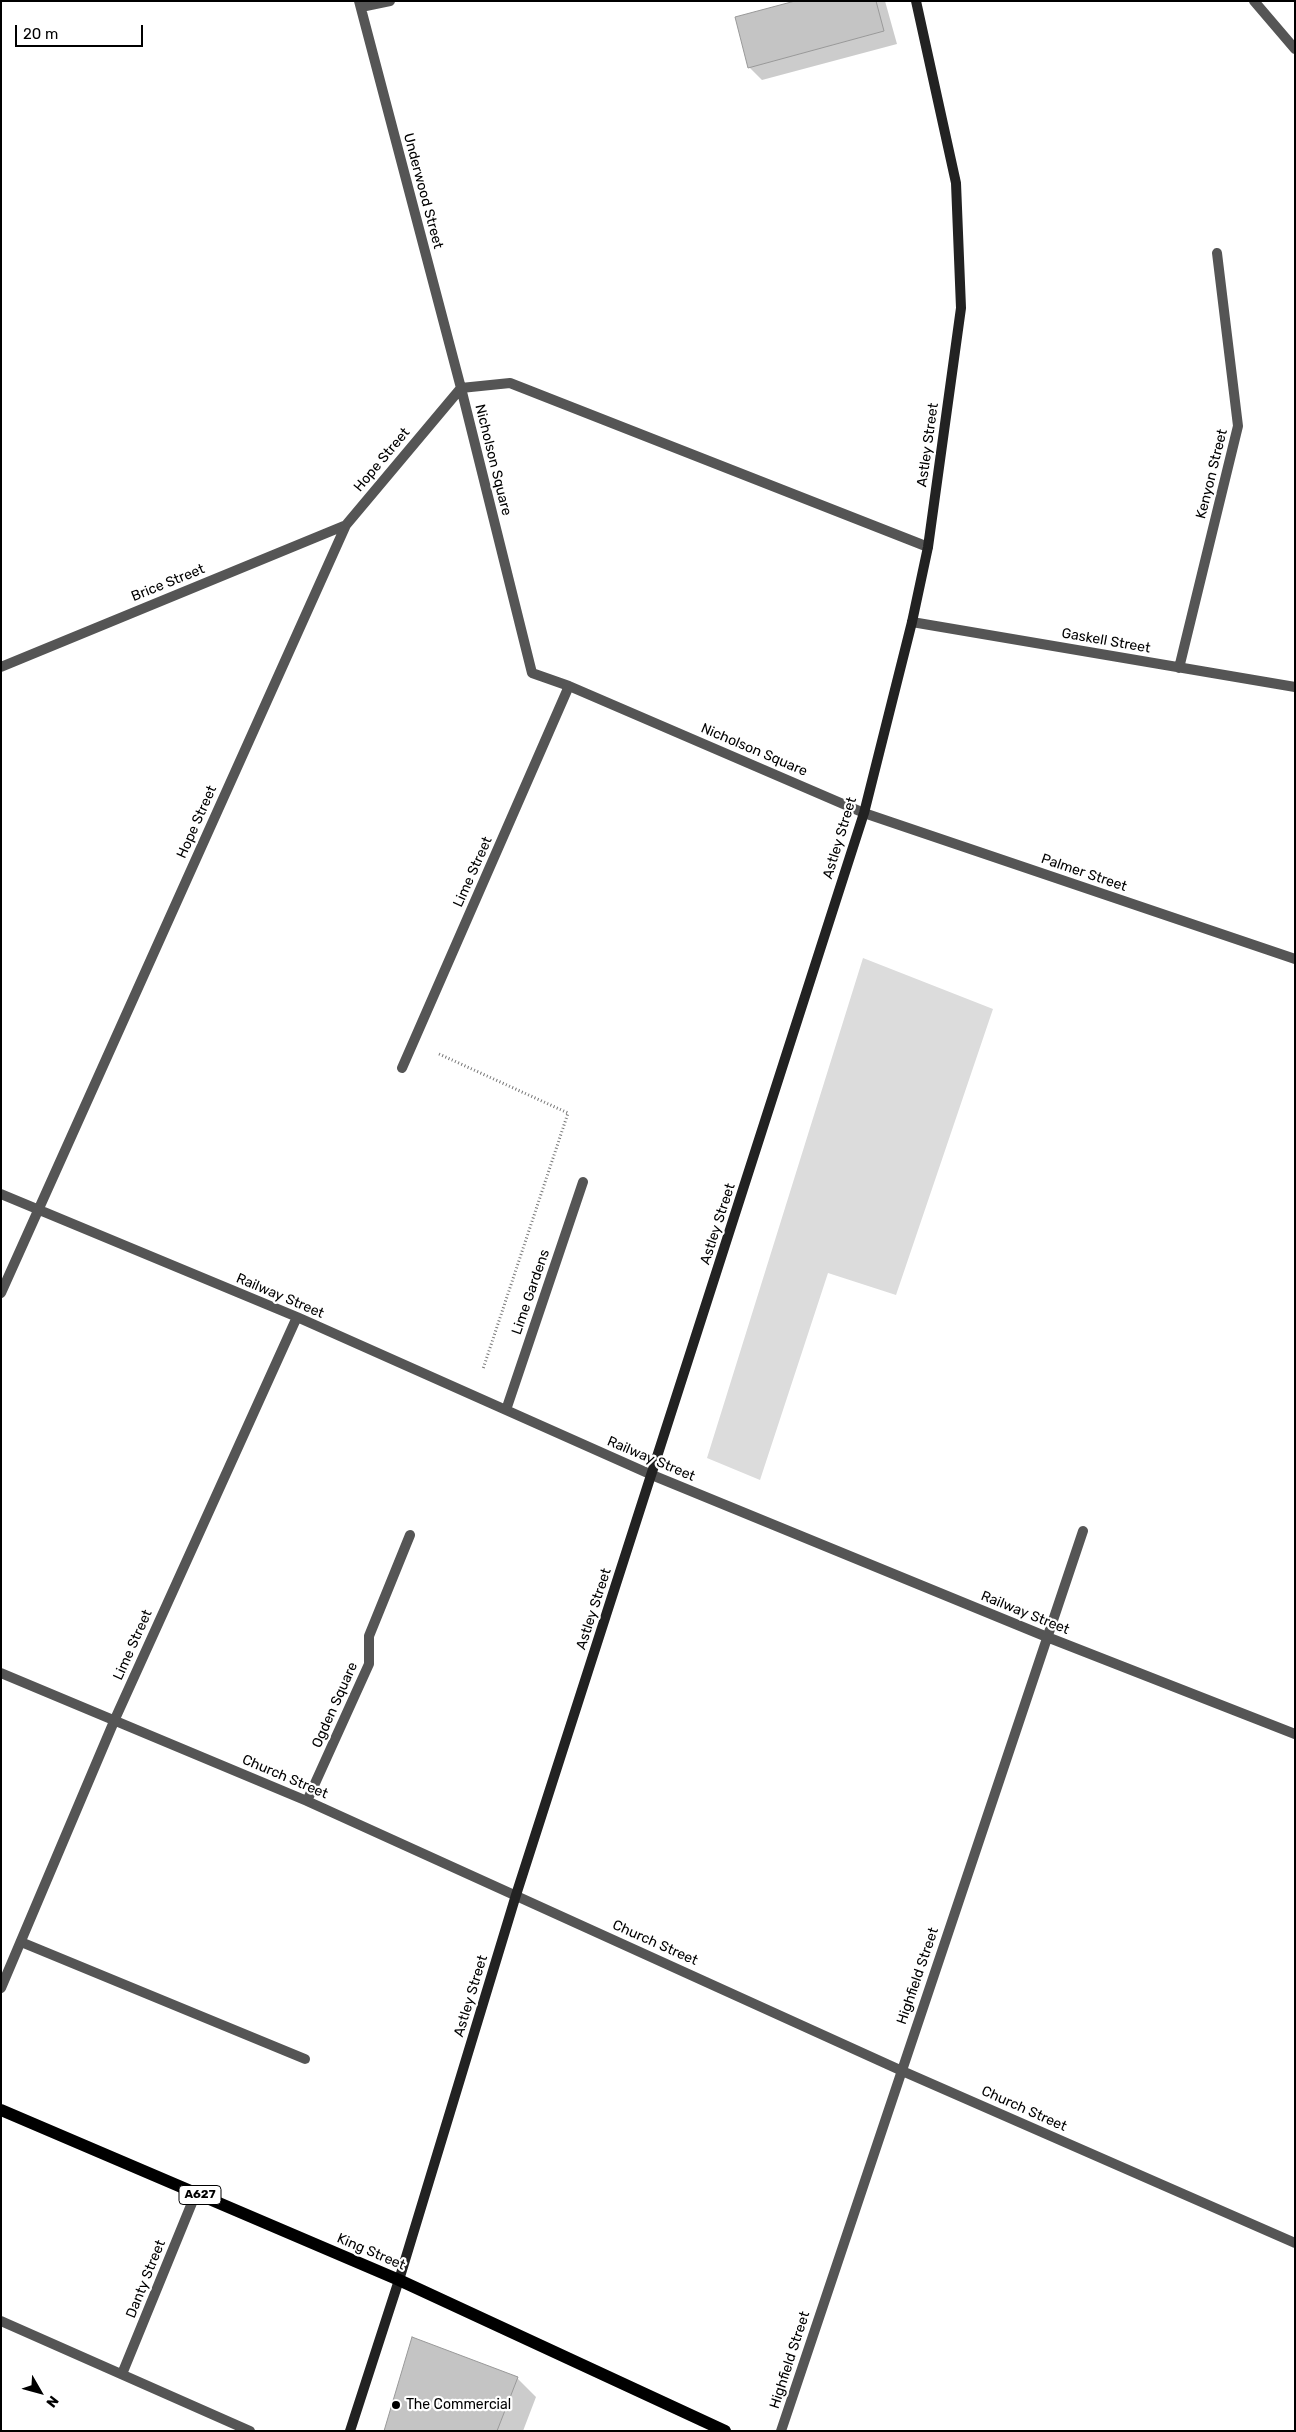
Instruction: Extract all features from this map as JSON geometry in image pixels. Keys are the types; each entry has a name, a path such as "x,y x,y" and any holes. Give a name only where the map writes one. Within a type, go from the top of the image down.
{"main road":[{"name":"Astley Street","path":"350,2431 399,2280 516,1896 864,813 912,622 928,547 961,308 956,183 916,1"},
{"name":"King Street","path":"1,2110 399,2280 725,2431"}],"street":[{"path":"360,4 390,1"},
{"path":"1254,1 1295,49"},
{"name":"Underwood Street","path":"360,4 461,388"},
{"name":"Kenyon Street","path":"1179,668 1238,426 1217,253"},
{"name":"Nicholson Square","path":"864,813 569,686 532,673 461,388 510,383 928,547"},
{"name":"Hope Street","path":"1,1293 346,524 461,388"},
{"name":"Brice Street","path":"1,667 346,524"},
{"name":"Gaskell Street","path":"912,622 1295,687"},
{"name":"Lime Street","path":"402,1068 569,686"},
{"name":"Palmer Street","path":"864,813 1295,959"},
{"name":"Lime Gardens","path":"506,1410 583,1182"},
{"name":"Railway Street","path":"1,1194 297,1318 652,1475 1047,1638 1295,1734"},
{"name":"Lime Street","path":"1,1988 115,1719 297,1318"},
{"name":"Highfield Street","path":"781,2431 900,2070 1083,1531"},
{"name":"Ogden Square","path":"307,1801 369,1664 369,1636 410,1535"},
{"name":"Church Street","path":"1,1672 307,1801 900,2070 1295,2243"},
{"path":"21,1942 305,2059"},
{"name":"Danty Street","path":"122,2374 196,2193"},
{"path":"1,2321 250,2431"}],"path":[{"path":"414,1042 568,1113 474,1396"}],"shaded area":[{"path":"863,958 993,1009 896,1295 828,1273 760,1480 707,1458"}],"building":[{"path":"795,1 876,1 884,31 748,68 735,17"},
{"path":"412,2337 518,2377 497,2431 384,2431"}],"place":[{"name":"The Commercial","path":"396,2405"}]}
